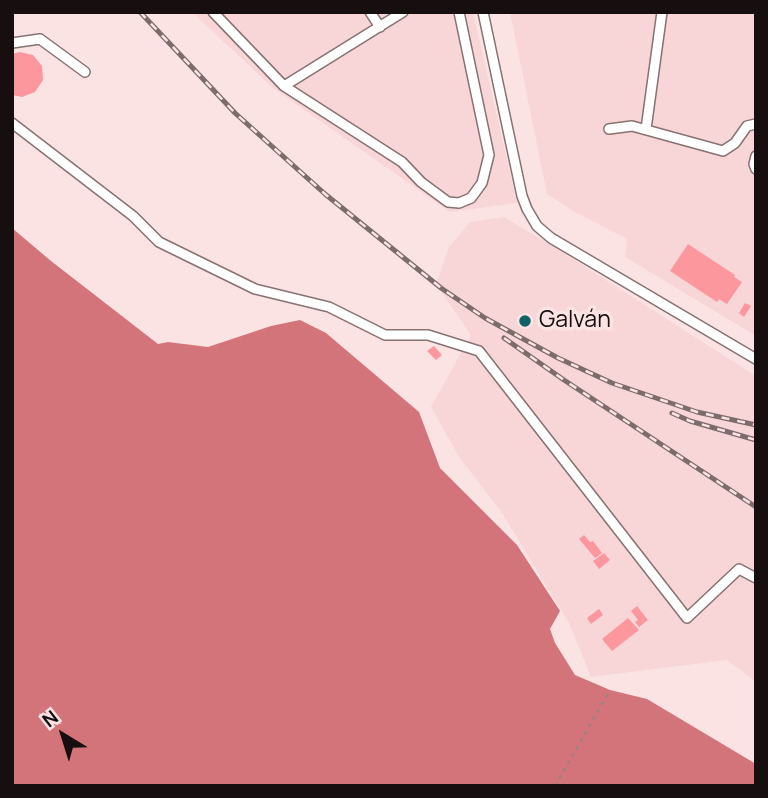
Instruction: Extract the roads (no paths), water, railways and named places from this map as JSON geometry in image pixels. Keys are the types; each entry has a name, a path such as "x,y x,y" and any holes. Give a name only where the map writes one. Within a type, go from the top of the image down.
{"street":[{"path":"213,12 284,86 402,162 421,182 448,202 459,203 471,198 482,183 489,155 459,12"},
{"path":"370,12 380,27"},
{"path":"284,86 403,12"},
{"path":"483,12 522,196 537,226 551,238 756,359"},
{"path":"646,129 662,12"},
{"path":"12,43 40,38 85,72"},
{"path":"12,123 133,216 159,242 255,289 329,307 385,335 428,335 480,351 687,618 739,569 756,578"},
{"path":"609,129 632,125 723,151 735,143 747,126 756,124"},
{"path":"756,156 756,169"}],"railway":[{"path":"140,12 235,113 325,194 441,288 485,318 558,358 612,383 697,412 756,425"},
{"path":"504,338 756,507"},
{"path":"672,413 690,421 756,440"}],"place":[{"name":"Galván","path":"525,321"}]}
